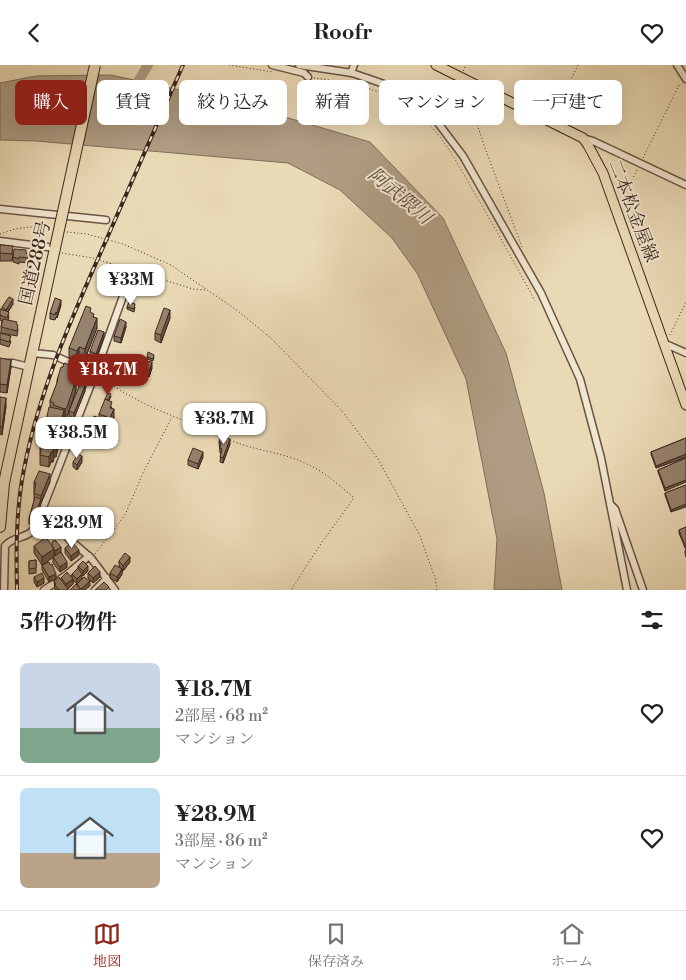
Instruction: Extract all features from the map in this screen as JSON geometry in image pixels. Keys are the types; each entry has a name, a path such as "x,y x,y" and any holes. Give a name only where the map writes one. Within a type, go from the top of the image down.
{"highway":[{"name":"国道288号","path":"0,527 3,470 29,367 95,65"}],"main road":[{"path":"436,65 514,104"},
{"path":"556,125 583,139"},
{"name":"二本松金屋線","path":"583,139 603,173 686,405"}],"street":[{"path":"272,65 304,73 308,77"},
{"path":"299,65 350,73 394,89 414,100 428,112 456,145 478,180 541,293 580,379 601,458 627,590"},
{"path":"350,73 354,65"},
{"path":"677,65 685,77"},
{"path":"583,139 593,141 686,185"},
{"path":"0,209 106,220"},
{"path":"0,241 54,249"},
{"path":"4,590 5,546 12,539 25,537 32,532 43,510 128,285"},
{"path":"664,345 686,353"},
{"path":"32,353 52,355 95,374"},
{"path":"0,363 14,363 29,367"},
{"path":"609,503 615,509 643,590"},
{"path":"43,510 49,514 70,540 90,557 115,590"},
{"path":"44,590 90,557"},
{"path":"95,590 107,578"}],"path":[{"path":"229,65 280,73"},
{"path":"571,80 578,65"},
{"path":"308,77 360,85 396,100 420,115 453,156 535,301"},
{"path":"460,77 524,252"},
{"path":"617,211 685,77"},
{"path":"0,234 30,227 58,231"},
{"path":"68,232 87,234 123,244 171,265 238,311 272,339 344,412 378,459 417,529 435,578 437,590"},
{"path":"54,249 64,254 94,257 193,289 206,290"},
{"path":"664,345 686,302"},
{"path":"95,374 139,401 172,417 248,447 268,451 305,463 338,484 354,498 323,539 291,590"},
{"path":"90,557 114,532 125,515 144,471 172,417"}],"water":[{"name":"阿武隈川","path":"111,75 134,80 97,80 97,125 169,125 169,88 179,90 179,125 287,125 287,118 297,121 297,125 312,125 370,142 443,218 506,353 544,493 562,590 494,590 497,539 466,379 417,273 392,238 340,190 288,163 36,141 0,140 0,83 15,80 15,125 87,125 87,80 15,80 36,76"}],"building":[{"path":"0,245 13,246 12,254 0,253"},
{"path":"14,249 26,250 28,258 19,257 19,259 13,257"},
{"path":"141,277 153,281 150,288 138,284"},
{"path":"9,297 13,299 6,310 2,307"},
{"path":"55,298 61,300 55,315 50,313"},
{"path":"129,302 135,304 134,309 127,307"},
{"path":"86,306 91,308 90,312 94,314 93,317 97,318 85,349 79,347 77,351 69,348"},
{"path":"164,308 170,310 161,335 155,333"},
{"path":"0,309 9,312 7,318 0,315"},
{"path":"3,319 17,322 17,331 1,327"},
{"path":"120,319 126,322 121,338 114,336"},
{"path":"98,330 104,332 96,354 90,351"},
{"path":"0,333 11,336 9,342 0,339"},
{"path":"148,352 154,355 153,359 147,357"},
{"path":"0,358 11,360 7,385 0,384"},
{"path":"147,361 152,362 149,372 144,370"},
{"path":"64,363 75,367 74,372 76,373 76,380 65,409 53,405 54,403 50,401"},
{"path":"80,384 85,386 74,413 69,411"},
{"path":"108,393 111,394 108,400 105,399"},
{"path":"0,397 6,398 2,427 0,427"},
{"path":"105,399 112,402 110,408 114,409 110,418 99,414"},
{"path":"49,407 64,410 56,447 54,446 53,452 51,452 49,457 40,455 40,449"},
{"path":"94,416 111,422 101,442 86,436"},
{"path":"68,417 72,419 70,427 65,425"},
{"path":"221,436 230,439 223,458 220,457 222,449 219,442"},
{"path":"686,438 686,454 656,466 651,452"},
{"path":"193,448 203,452 198,464 188,460"},
{"path":"78,454 82,456 77,465 73,462"},
{"path":"686,458 686,480 665,488 658,470"},
{"path":"39,471 50,474 41,496 34,493 36,483 34,482"},
{"path":"686,485 686,504 671,510 665,493"},
{"path":"35,497 41,499 33,521 29,519"},
{"path":"686,527 686,548 679,530"},
{"path":"46,537 54,549 42,557 34,546"},
{"path":"55,540 61,547 55,551 52,542"},
{"path":"72,542 79,550 71,556 65,548"},
{"path":"61,552 67,562 60,567 53,557"},
{"path":"125,553 130,557 123,566 119,561"},
{"path":"36,560 36,568 29,569 29,561"},
{"path":"83,561 88,566 83,571 78,566"},
{"path":"49,562 50,565 52,564 56,574 49,577 42,565"},
{"path":"115,565 122,569 117,577 110,573"},
{"path":"95,566 100,572 93,578 88,573"},
{"path":"78,568 82,574 77,579 72,574"},
{"path":"67,572 73,579 66,584 61,578"},
{"path":"42,573 44,578 37,582 34,577"},
{"path":"59,577 68,589 59,590 55,585 54,581"},
{"path":"84,577 90,581 81,589 77,584"},
{"path":"104,582 109,587 106,590 95,590"},
{"path":"76,584 80,590 70,590"}],"waterway":[{"path":"139,80 148,65"}],"railway":[{"path":"17,590 19,499 30,440 38,411 47,383 92,272 183,65"}]}
